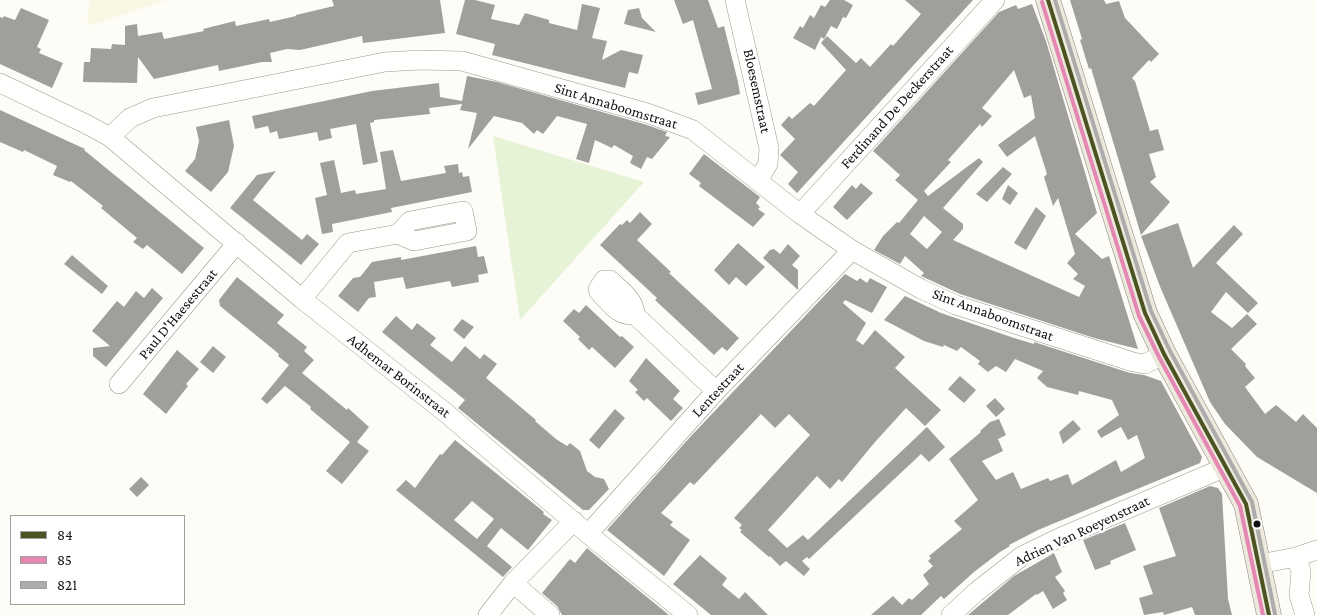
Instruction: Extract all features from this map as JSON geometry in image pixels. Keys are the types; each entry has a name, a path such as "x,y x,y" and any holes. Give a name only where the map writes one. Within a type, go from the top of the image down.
{"main road":[{"path":"1048,0 1145,313 1164,354 1226,467 1238,485 1246,504 1260,564 1269,615"}],"street":[{"name":"Bloesemstraat","path":"735,0 769,148 768,164 758,181"},
{"name":"Ferdinand De Deckerstraat","path":"800,214 995,0"},
{"name":"Sint Annaboomstraat","path":"110,137 130,118 153,108 386,62 420,60 462,61 647,113 693,130 800,214 852,250 956,305 1133,362 1145,364 1164,354"},
{"name":"Adhemar Borinstraat","path":"0,84 110,137 302,299 446,413 588,534 688,615"},
{"path":"302,299 348,243 398,234"},
{"name":"Paul D'Haesestraat","path":"119,384 237,244"},
{"name":"Lentestraat","path":"588,534 716,391 852,250"},
{"path":"635,314 716,391"},
{"name":"Adrien Van Roeyenstraat","path":"951,615 976,592 1022,556 1059,538 1226,467"},
{"path":"488,615 513,583 574,521"},
{"path":"1260,564 1296,557 1317,550"},
{"path":"1296,557 1301,571 1299,595 1305,615"},
{"path":"513,583 550,615"}],"shaded area":[{"path":"90,0 166,0 91,25 87,21"}],"green space":[{"path":"493,136 644,182 520,320"}],"building":[{"path":"332,0 440,0 445,33 363,43 362,36 300,50 287,49 270,53 272,62 262,62 219,71 218,65 154,79 138,57 137,83 83,82 84,62 90,62 91,48 111,49 112,44 125,45 125,26 137,24 138,36 162,32 164,39 204,31 203,29 235,21 236,26 269,19 270,22 296,16 334,6"},
{"path":"465,0 475,0 495,5 491,19 519,25 525,13 549,20 549,23 577,30 582,4 600,8 592,38 607,41 602,60 621,50 643,55 638,74 629,72 625,88 492,55 495,44 456,34"},
{"path":"674,0 708,0 718,28 724,26 740,94 698,105 695,93 712,89 693,20 683,24"},
{"path":"830,0 844,0 853,5 846,18 843,17 837,29 831,26 824,39 821,37 815,50 793,38 800,26 803,28 810,15 814,18 821,5 825,7"},
{"path":"905,0 973,0 797,193 788,184 798,172 780,155 795,139 781,125 789,116 792,119 810,103 814,106 846,70 821,43 827,36 856,63 861,58 870,67 891,44 893,46 921,14"},
{"path":"1070,0 1104,0 1106,4 1119,1 1125,18 1159,54 1151,62 1149,60 1132,78 1135,81 1150,131 1158,129 1164,150 1149,154 1156,177 1150,182 1170,202 1141,235 1091,68 1089,69 1080,40 1082,39"},
{"path":"1032,4 1046,41 1097,213 1075,234 1102,259 1109,256 1138,349 1094,338 960,294 921,276 924,273 905,256 900,264 874,250 883,236 897,222 899,223 918,200 895,180 900,175 873,151 999,12 1016,5 1018,9","holes":["1014,70 1024,98 1031,95 1035,118 998,145 1007,157 1035,136 1047,174 1044,177 1053,206 1058,198 1075,254 1067,263 1078,274 1073,279 1085,286 1079,297 953,240 963,229 963,224 943,208 983,162 979,158 928,196 924,191 951,162 948,160 980,124 982,127 992,116 982,108","924,216 942,232 927,249 910,234"]},
{"path":"21,8 49,20 37,47 41,49 39,53 63,63 52,88 0,64 0,17 3,18 4,16 15,20"},
{"path":"639,8 642,18 656,32 624,24 628,10"},
{"path":"467,76 497,82 644,124 667,132 665,136 670,137 652,159 647,157 641,169 630,163 633,156 614,145 612,148 595,140 589,163 576,159 587,124 557,116 543,134 537,130 534,134 522,123 494,116 468,149 477,113 460,110 462,104 429,108 430,114 374,120 374,122 370,123 378,162 363,165 356,124 330,129 332,138 319,141 317,132 279,139 277,131 270,133 268,126 255,129 252,116 372,91 439,83 440,97 462,101"},
{"path":"0,110 85,149 204,248 182,274 147,245 143,249 133,242 137,238 101,208 103,206 71,181 53,175 57,166 24,150 23,152 0,142"},
{"path":"229,120 234,146 228,172 211,192 185,171 195,159 199,141 196,127"},
{"path":"393,150 401,181 446,173 444,166 458,164 459,173 462,172 463,177 469,176 472,192 391,208 392,212 332,224 333,232 322,234 315,198 327,195 320,163 334,160 341,193 355,190 356,194 386,189 380,152"},
{"path":"704,154 760,197 756,203 760,207 758,209 765,214 753,227 699,186 701,183 689,174"},
{"path":"1003,167 1012,174 987,202 976,194"},
{"path":"276,171 253,200 302,240 307,234 319,244 301,265 230,208 257,175"},
{"path":"861,183 873,193 847,220 833,207 852,185 856,189"},
{"path":"1008,185 1018,193 1010,205 1002,199"},
{"path":"1036,207 1046,216 1026,250 1014,243"},
{"path":"640,212 652,224 637,240 671,272 669,273 739,338 727,351 722,347 714,355 600,245 620,224 622,225 627,220 630,223"},
{"path":"1178,223 1193,268 1234,225 1243,234 1216,263 1258,303 1248,313 1226,292 1211,312 1232,328 1247,314 1257,324 1231,349 1246,364 1245,366 1255,378 1245,387 1265,414 1276,405 1296,422 1303,414 1317,428 1317,493 1257,457 1225,424 1210,402 1161,289 1141,236"},
{"path":"738,243 765,267 746,286 736,277 729,285 714,270"},
{"path":"788,244 800,256 792,265 798,270 798,290 763,258 770,250 774,249 780,254"},
{"path":"476,246 478,257 484,256 488,273 478,275 479,282 452,287 450,281 406,289 403,277 374,282 376,297 369,298 358,312 338,296 353,278 360,277 372,262 401,257 401,260"},
{"path":"72,255 108,286 102,294 64,264"},
{"path":"845,274 857,281 860,278 867,283 870,278 887,287 872,313 845,300 843,303 866,323 856,340 863,345 875,330 905,357 895,368 941,410 925,426 906,408 842,482 839,479 830,489 817,476 768,530 787,548 803,535 808,540 927,427 945,447 929,462 921,454 809,559 807,557 802,561 810,569 804,576 786,561 780,566 769,557 740,532 742,530 739,528 742,525 734,518 810,435 789,414 775,428 761,414 694,485 690,482 661,513 673,522 670,525 690,540 664,576 607,530 691,436"},
{"path":"237,277 284,315 277,323 307,347 304,351 314,360 302,373 347,410 348,408 369,427 357,442 369,451 342,484 326,471 350,442 285,386 267,404 261,399 289,365 278,356 279,354 220,306 219,300"},
{"path":"152,288 163,298 106,367 93,356 93,348 110,346 92,331 117,301 124,307 136,291 144,298"},
{"path":"905,296 941,313 1014,338 1034,344 1034,342 1161,381 1202,457 1200,463 1038,530 1009,545 974,572 944,599 941,596 921,615 871,615 893,596 902,605 909,598 912,600 929,584 923,575 933,566 928,561 931,558 929,556 962,529 954,521 978,500 949,459 990,422 999,419 1006,435 998,439 1003,451 982,461 996,480 1013,472 1021,489 1048,478 1050,481 1068,474 1072,485 1116,460 1121,472 1145,458 1137,435 1128,440 1121,427 1101,438 1097,431 1119,415 1112,400 1079,391 1078,395 1047,387 1037,378 1043,371 1015,359 1006,372 996,366 988,372 978,364 980,361 961,347 957,351 944,345 943,347 924,341 884,320"},
{"path":"586,305 620,337 622,336 634,347 615,368 592,347 589,350 578,339 580,337 563,321 574,309 579,313"},
{"path":"396,316 412,330 417,323 436,338 430,345 452,362 465,346 480,359 484,354 497,364 486,378 556,439 567,446 570,443 580,451 587,471 595,477 604,479 609,489 589,510 583,510 458,408 465,400 382,332"},
{"path":"462,319 474,327 464,339 453,330"},
{"path":"213,346 226,357 213,373 200,362"},
{"path":"177,350 199,369 186,384 188,386 166,414 143,394"},
{"path":"646,358 680,391 673,399 683,408 671,421 647,398 644,401 635,392 638,390 629,381"},
{"path":"960,376 976,390 964,403 948,389"},
{"path":"995,398 1005,409 996,417 986,406"},
{"path":"615,409 625,418 599,449 589,440"},
{"path":"1073,420 1081,429 1063,444 1059,432"},
{"path":"455,440 552,520 528,550 501,528 487,546 512,567 503,577 396,490 406,480 415,488 440,454 442,455","holes":["472,501 494,519 477,539 454,520"]},
{"path":"141,477 149,485 137,497 129,489"},
{"path":"1210,486 1218,488 1222,494 1228,599 1232,615 1195,615 1192,607 1164,615 1163,612 1144,615 1139,598 1153,594 1143,566 1176,556 1159,508"},
{"path":"1125,523 1136,550 1110,561 1111,564 1095,570 1083,540"},
{"path":"587,548 669,615 562,615 557,606 542,593 570,559 575,563"},
{"path":"1054,553 1062,572 1055,577 1065,591 1063,593 1067,600 1053,609 1043,591 1008,615 968,615 1014,576"},
{"path":"700,555 727,578 722,585 739,599 745,592 768,615 711,615 673,584"}],"transit line":[{"name":"84","path":"1048,0 1145,313 1164,354 1246,504 1269,615"},
{"name":"821","path":"1055,0 1151,311 1170,351 1252,502 1275,614"},
{"name":"85","path":"1042,2 1139,316 1159,357 1240,506 1263,615"}]}
